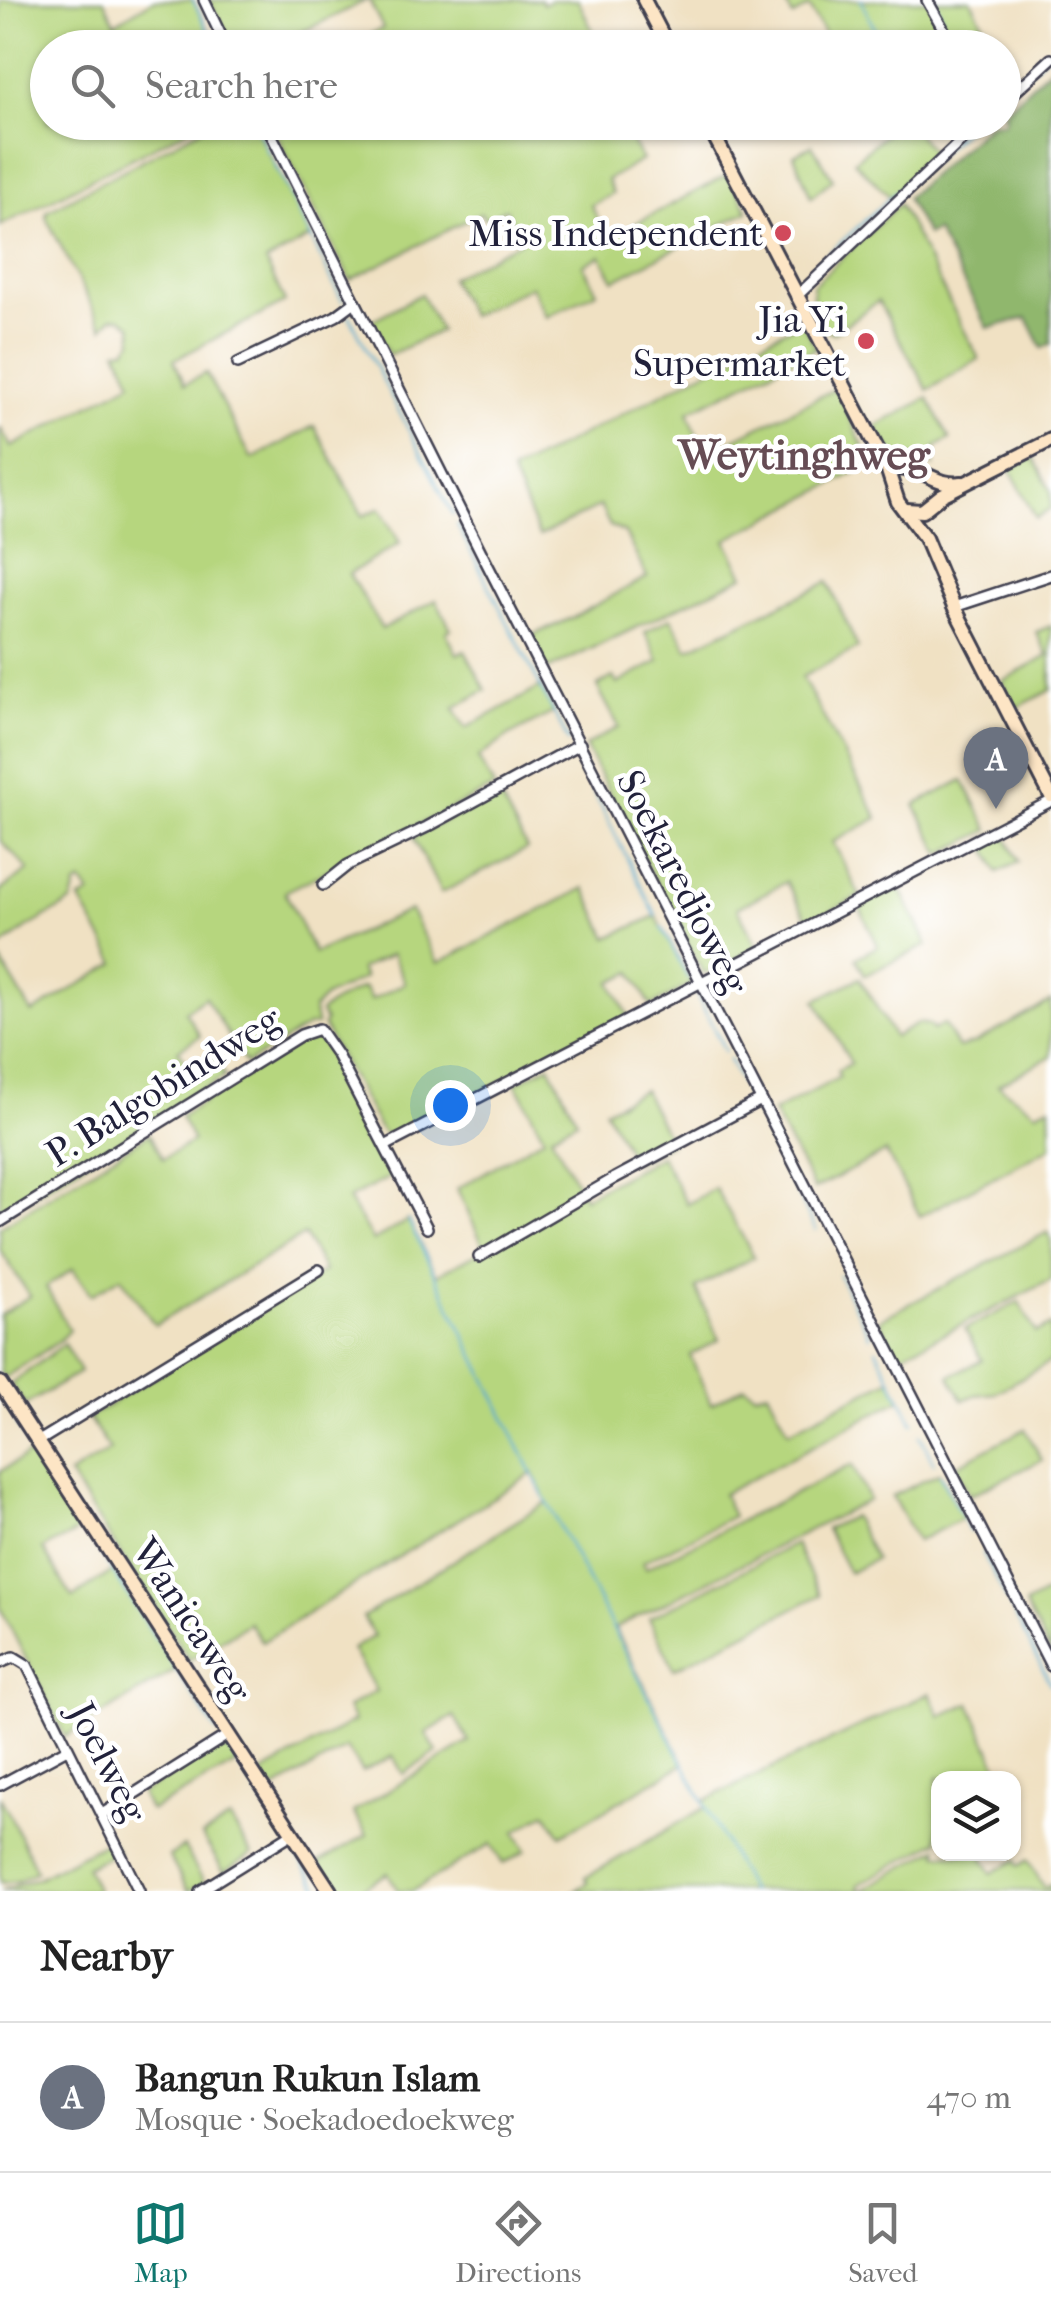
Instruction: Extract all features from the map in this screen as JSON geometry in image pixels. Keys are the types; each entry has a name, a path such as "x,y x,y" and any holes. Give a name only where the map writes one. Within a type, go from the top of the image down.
{"main road":[{"path":"644,0 660,30"},
{"path":"716,140 879,457 898,502 924,538 954,607 1051,798"},
{"path":"906,510 914,512 1051,440"},
{"path":"879,457 893,468 922,473 948,484 974,482"},
{"path":"895,490 900,479 910,472"},
{"path":"924,538 934,486 929,478"},
{"name":"Wanicaweg","path":"0,1383 330,1891"}],"street":[{"path":"204,0 219,30"},
{"path":"926,0 944,30"},
{"path":"1021,86 1051,59"},
{"name":"Soekaredjoweg","path":"274,140 1051,1666"},
{"path":"796,296 962,140"},
{"path":"238,363 336,316 355,302"},
{"path":"954,607 1051,575"},
{"path":"323,885 348,865 580,744"},
{"path":"385,1146 1051,798"},
{"name":"P. Balgobindweg","path":"0,1222 314,1030 324,1033 427,1228"},
{"path":"479,1257 761,1100"},
{"path":"39,1442 320,1270"},
{"name":"Joelweg","path":"0,1663 14,1658 24,1661 138,1891"},
{"path":"102,1814 230,1734"},
{"path":"0,1785 67,1750"},
{"path":"200,1891 293,1834"}],"green space":[{"path":"0,0 104,0 115,23 153,0 193,0 208,30 30,30 30,140 167,140 0,226"},
{"path":"209,0 367,0 306,30 224,30"},
{"path":"369,0 541,0 543,4 551,0 578,0 592,30 379,30 383,28"},
{"path":"783,0 971,0 986,30 822,30 809,7 793,16"},
{"path":"1051,67 1051,344 1042,348 1027,318 988,328 936,231 927,235 906,198 971,140 1021,140 1021,95"},
{"path":"180,140 262,140 311,237 266,262 285,302 174,360 185,384 206,373 252,459 314,426 363,516 380,508 400,543 349,574 382,629 436,600 451,629 446,632 457,654 465,651 486,690 454,708 466,728 541,687 554,712 510,735 478,758 494,787 285,892 314,953 410,910 438,963 585,888 608,938 656,916 692,984 651,1006 632,972 611,982 629,1017 397,1135 381,1131 323,1026 325,1021 320,1012 364,987 371,1000 405,983 392,954 360,969 364,978 325,997 313,1009 317,1025 308,1026 246,1064 205,997 185,1011 200,1036 178,1050 191,1069 213,1056 225,1076 0,1216 0,959 32,1013 116,963 80,900 90,894 82,882 76,885 72,902 0,948 0,891 29,870 0,840 0,427 11,447 132,382 117,350 126,349 133,340 132,326 112,317 103,328 46,217 47,211"},
{"path":"280,140 631,140 642,160 607,180 613,194 591,205 608,238 729,174 748,211 614,280 601,256 583,265 597,292 546,317 531,286 470,316 450,278 521,241 506,209 485,219 481,213 350,280"},
{"path":"878,140 923,140 938,158 892,199 854,161"},
{"path":"812,145 833,179 811,197 794,155"},
{"path":"899,204 979,359 928,390 878,301 834,333 820,327 813,298 813,285"},
{"path":"421,294 440,331 389,355 371,321"},
{"path":"802,321 816,348 688,412 704,454 837,388 873,463 726,540 744,576 547,670 530,636 647,577 625,533 610,526 600,506 539,536 511,472"},
{"path":"928,398 950,439 936,447 934,466 916,457 896,454 875,427"},
{"path":"1033,457 1051,491 1051,509 1036,518 1010,469"},
{"path":"828,582 858,648 802,677 878,818 833,842 860,896 809,922 786,882 737,908 758,947 703,973 585,746 619,727 597,686 613,677 617,684 659,661 645,632 671,618 688,649"},
{"path":"1051,626 1051,690 1016,708 1002,681 1048,656 1036,632"},
{"path":"963,780 989,830 941,854 915,805"},
{"path":"498,793 527,849 441,893 413,837"},
{"path":"1003,830 1019,862 998,872 983,840"},
{"path":"898,884 928,945 865,975 856,958 878,946 858,904"},
{"path":"860,978 894,1037 919,1023 933,1030 944,1024 958,1048 975,1043 1051,1001 1051,1056 998,1085 1036,1112 1050,1106 1051,1147 920,1216 886,1152 814,1189 773,1112 840,1077 837,1071 851,1063 816,1000"},
{"path":"306,1036 321,1037 394,1175 348,1199 373,1241 408,1220 436,1275 485,1249 457,1189 544,1137 516,1083 549,1065 577,1120 551,1135 584,1197 661,1156 687,1204 715,1188 754,1257 696,1288 719,1340 690,1355 711,1404 744,1386 755,1393 768,1391 789,1431 891,1379 901,1399 723,1494 733,1516 643,1562 646,1568 852,1465 869,1500 615,1628 684,1764 561,1835 546,1813 515,1832 526,1850 503,1864 491,1844 412,1891 398,1891 388,1873 358,1891 337,1891 318,1863 367,1835 353,1812 469,1742 454,1716 426,1733 437,1752 403,1774 393,1756 362,1772 346,1748 272,1791 261,1774 354,1721 347,1708 376,1691 352,1649 374,1636 363,1617 547,1502 533,1473 262,1642 249,1623 189,1660 69,1475 110,1450 88,1418 324,1271 304,1235 155,1325 121,1277 91,1295 73,1269 46,1287 69,1330 58,1342 4,1378 0,1371 0,1315 30,1296 0,1250 0,1227 149,1134 163,1159 193,1141 180,1117"},
{"path":"643,1090 671,1143 634,1162 605,1110"},
{"path":"1048,1232 1051,1280 897,1357 879,1320"},
{"path":"1019,1302 1036,1333 1051,1325 1051,1361 995,1393 963,1400 950,1376 982,1360 965,1329"},
{"path":"64,1344 80,1372 25,1405 11,1384"},
{"path":"1025,1429 1042,1460 970,1495 955,1466"},
{"path":"35,1450 85,1528 43,1549 72,1598 113,1571 177,1669 65,1737 0,1607 0,1472"},
{"path":"939,1473 963,1518 917,1541 892,1496"},
{"path":"853,1516 875,1559 849,1573 826,1529"},
{"path":"795,1544 820,1595 674,1669 649,1618"},
{"path":"1051,1591 1051,1655 1025,1605"},
{"path":"930,1693 940,1716 970,1703 1000,1771 931,1771 931,1845 858,1885 860,1891 574,1891 588,1883 585,1878 706,1807 703,1801"},
{"path":"224,1742 238,1763 150,1811 140,1794"},
{"path":"0,1796 37,1871 18,1881 0,1883"},
{"path":"230,1819 252,1854 224,1872 202,1836"},
{"path":"110,1840 118,1852 86,1867 97,1891 0,1891 38,1878"},
{"path":"184,1847 205,1884 188,1891 169,1856"},
{"path":"931,1852 931,1861 985,1861 992,1873 1013,1861 1018,1866 1028,1860 1044,1887 1051,1884 1051,1891 861,1891"}],"waterway":[{"path":"193,0 208,30"},
{"path":"861,0 875,30"},
{"path":"934,0 942,17"},
{"path":"1021,78 1051,51"},
{"path":"262,140 269,154"},
{"path":"812,269 953,140"},
{"path":"272,159 343,302"},
{"path":"349,315 453,515"},
{"path":"457,524 569,742"},
{"path":"574,752 656,916"},
{"path":"662,927 688,978"},
{"path":"696,993 725,1051"},
{"path":"729,1059 749,1099"},
{"path":"756,1111 816,1230"},
{"path":"408,1220 532,1473 750,1891"},
{"path":"839,1275 870,1336"},
{"path":"876,1349 913,1423"},
{"path":"16,1423 217,1732"},
{"path":"920,1435 934,1463"},
{"path":"940,1475 970,1532"},
{"path":"983,1553 1051,1685"},
{"path":"227,1746 282,1831"},
{"path":"293,1848 321,1891"}],"place":[{"name":"Miss Independent","path":"783,233"},
{"name":"Jia Yi Supermarket","path":"866,341"},
{"name":"Bangun Rukun Islam","path":"996,809"}],"district":[{"name":"Weytinghweg","path":"804,454"}]}
